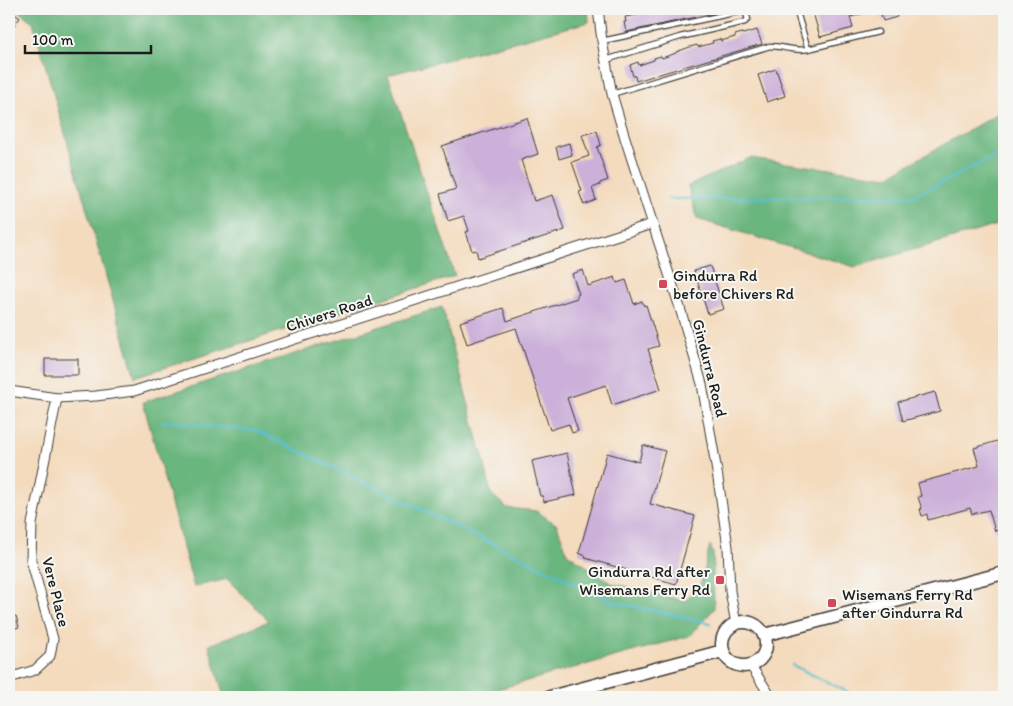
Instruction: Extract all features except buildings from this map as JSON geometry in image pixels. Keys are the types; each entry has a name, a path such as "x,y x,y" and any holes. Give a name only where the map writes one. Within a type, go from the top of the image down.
{"main road":[{"path":"764,635 1004,573"},
{"path":"743,622 756,625 764,635 766,641 765,653 762,659 751,666 744,667 731,662 723,651 723,638 730,627 736,624 743,622"},
{"path":"550,697 723,651"}],"street":[{"name":"Gindurra Road","path":"598,9 612,94 680,308 702,384 728,548 730,591 736,624"},
{"name":"Chivers Road","path":"9,391 57,398 96,396 134,391 652,224"},
{"name":"Vere Place","path":"9,678 35,670 50,656 53,639 31,560 31,533 57,398"},
{"path":"751,666 771,697"}],"lane":[{"path":"796,9 808,50"},
{"path":"602,41 743,11 748,19 745,22 680,37 606,60"},
{"path":"612,94 770,46 780,46 800,51 808,50 878,32"}],"green space":[{"path":"16,9 588,9 589,22 388,75 455,276 135,377 33,22"},
{"path":"1004,110 1004,181 998,184 1004,207 1004,223 855,267 697,219 688,186 750,158 887,177"},
{"path":"442,307 485,465 491,494 507,508 536,511 557,525 567,553 611,583 685,601 701,583 710,545 713,554 714,609 689,636 469,697 224,697 209,645 269,621 227,579 194,587 143,402"}],"waterway":[{"path":"669,199 914,196 1004,152"},
{"path":"163,421 257,431 614,602 710,623"},
{"path":"792,665 858,697"}],"place":[{"name":"Gindurra Rd before Chivers Rd","path":"663,284"},
{"name":"Gindurra Rd after Wisemans Ferry Rd","path":"720,580"},
{"name":"Wisemans Ferry Rd after Gindurra Rd","path":"832,603"}]}
